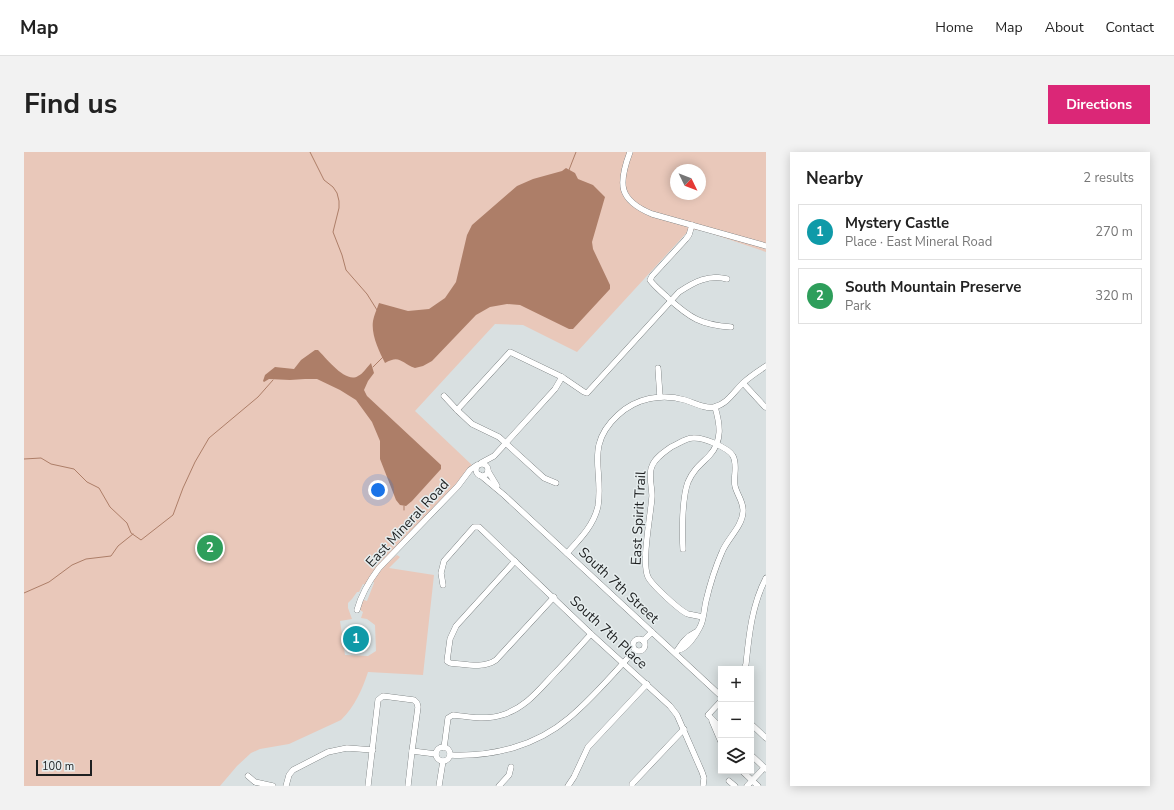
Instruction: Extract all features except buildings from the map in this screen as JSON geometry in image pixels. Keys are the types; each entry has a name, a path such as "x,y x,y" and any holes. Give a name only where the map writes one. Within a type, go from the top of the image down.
{"street":[{"path":"630,152 623,172 623,181 625,192 632,204 639,209 766,246"},
{"path":"692,224 686,239 650,280 685,313 699,321 732,327"},
{"path":"457,410 510,352 562,377 587,393 679,292 688,285 702,279 719,277 727,279"},
{"path":"567,553 586,532 595,514 599,498 597,455 601,439 605,431 617,416 626,408 647,398 675,397 702,406 715,406 723,404 743,384 766,366"},
{"path":"658,368 660,397"},
{"name":"East Mineral Road","path":"357,610 359,600 376,572 458,486 473,468 494,456 555,389 562,377"},
{"path":"743,384 765,407"},
{"path":"444,396 472,424 499,437 544,478 556,483"},
{"path":"683,549 687,486 695,470 710,456 717,445 720,432 715,406"},
{"name":"East Spirit Trail","path":"693,438 706,440 729,450 734,457 735,487 742,504 743,513 736,529 722,550 708,590 703,617 687,613 682,610 655,586 648,577 646,567 652,502 651,467 656,459 670,448 684,440 693,438"},
{"name":"East Mineral Road","path":"488,470 494,456"},
{"path":"479,464 476,469 478,474 485,475 488,470"},
{"name":"South 7th Street","path":"479,464 486,465 492,480 502,493"},
{"name":"East Mineral Road","path":"467,476 478,474"},
{"name":"South 7th Street","path":"478,474 502,493 652,632 676,652 718,693"},
{"name":"South 7th Place","path":"443,585 441,573 444,560 474,527 479,527 591,634 670,706 677,715 702,772 704,778 703,786"},
{"path":"515,561 456,626 450,639 447,661 450,663 473,665 490,664 496,660 554,597"},
{"path":"745,666 750,625 766,578"},
{"path":"676,652 682,650 694,638 696,632 700,628 703,617"},
{"path":"450,755 465,756 498,752 542,737 569,718 582,706 635,650 633,645 635,641 643,641 652,632"},
{"path":"444,748 448,718 450,716 486,718 501,716 515,710 531,699 591,634"},
{"path":"568,786 574,777 588,747 647,684"},
{"path":"368,786 378,700 383,696 414,700 417,703 408,786"},
{"path":"709,717 720,702"},
{"path":"709,717 718,725"},
{"path":"709,717 719,738"},
{"path":"754,727 765,736"},
{"path":"632,786 632,784 684,730"},
{"path":"286,786 289,775 293,770 328,752 347,748 373,750"},
{"path":"444,748 449,751 450,755"},
{"path":"436,754 438,750 444,748"},
{"path":"412,751 436,754"},
{"path":"436,754 439,760 443,761"},
{"path":"443,761 447,760 450,755"},
{"path":"747,786 765,768 754,758"},
{"path":"439,786 443,761"},
{"path":"499,786 509,775 511,767"},
{"path":"745,774 758,786"},
{"path":"248,776 255,782 273,786"},
{"path":"729,781 735,786"}],"shaded area":[{"path":"24,152 766,152 766,252 704,231 690,229 577,352 523,325 495,324 415,411 473,466 393,550 366,585 363,584 359,592 357,592 348,603 348,608 352,619 340,621 345,655 368,656 376,651 375,625 367,619 361,618 363,612 360,610 362,602 364,600 367,601 374,583 373,581 381,570 397,555 400,557 389,568 434,575 423,675 368,672 358,698 341,720 289,744 260,749 251,753 237,766 220,786 24,786"},
{"path":"566,168 575,173 578,179 593,185 605,197 592,242 593,249 610,285 610,289 573,329 569,329 520,305 507,304 490,307 476,315 432,361 423,366 415,368 397,359 390,360 385,363 373,332 373,321 379,303 408,311 429,309 445,298 456,282 467,235 472,225 517,186 533,179 562,171"},
{"path":"315,350 318,350 336,369 353,378 360,375 371,363 374,373 364,390 367,396 441,465 441,469 406,506 400,505 396,500 380,459 380,441 372,422 356,400 340,390 317,379 269,379 264,382 263,381 265,375 275,367 294,369 301,360"}],"waterway":[{"path":"310,152 324,180 333,187 337,193 339,208 333,232 346,270 367,294 377,310"},
{"path":"569,170 576,152"},
{"path":"373,367 383,357"},
{"path":"24,459 41,458 51,464 74,469 87,482 99,488 110,507 127,523 131,533 141,540 173,515 195,462 209,438 258,397 273,380"},
{"path":"24,593 49,582 72,565 86,559 111,556 118,546 133,534"}],"place":[{"name":"South Mountain Preserve","path":"210,548"},
{"name":"Mystery Castle","path":"356,639"}]}
